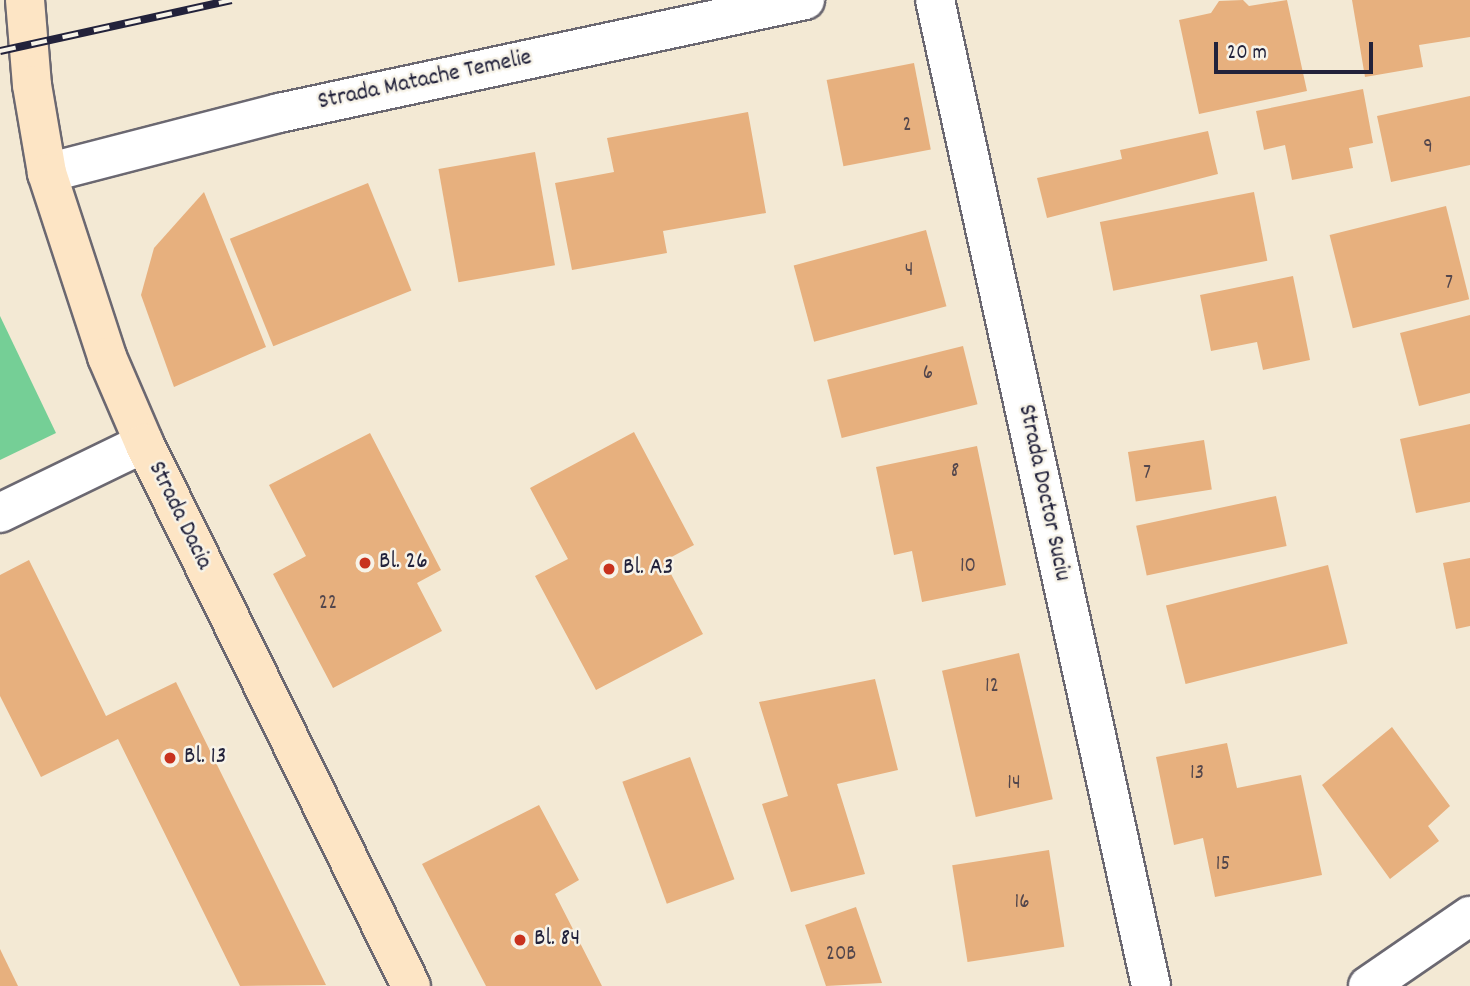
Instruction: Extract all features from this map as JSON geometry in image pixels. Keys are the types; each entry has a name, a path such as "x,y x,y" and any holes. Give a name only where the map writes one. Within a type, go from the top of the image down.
{"main road":[{"name":"Strada Dacia","path":"29,6 32,85 47,173 86,302 144,443 411,986"}],"street":[{"name":"Strada Matache Temelie","path":"47,173 279,113 805,0"},
{"name":"Strada Doctor Suciu","path":"935,0 1151,986"},
{"path":"0,513 144,443"},
{"path":"1368,986 1470,916"}],"green space":[{"path":"0,316 56,433 0,460"}],"building":[{"path":"1243,0 1249,6 1287,0 1307,91 1199,114 1179,20 1211,13 1219,1"},
{"path":"1352,0 1470,0 1470,37 1419,45 1423,67 1365,77"},
{"path":"914,63 931,149 843,166 827,80"},
{"path":"1363,89 1373,143 1349,148 1353,168 1292,180 1285,145 1264,150 1256,111"},
{"path":"1470,96 1470,165 1391,182 1377,116"},
{"path":"748,112 766,213 663,231 667,253 572,270 555,183 614,172 607,138"},
{"path":"1208,131 1218,174 1047,218 1037,178 1122,159 1120,150"},
{"path":"535,152 555,265 458,282 438,169"},
{"path":"368,183 411,291 273,346 230,239"},
{"path":"204,192 266,347 174,387 141,295 154,248"},
{"path":"1254,192 1267,261 1113,291 1100,222"},
{"path":"1446,206 1469,299 1353,328 1330,235"},
{"path":"926,230 946,306 814,342 794,265"},
{"path":"1293,276 1310,360 1263,370 1257,342 1211,351 1200,295"},
{"path":"1470,315 1470,393 1419,406 1400,333"},
{"path":"963,346 978,404 842,438 827,380"},
{"path":"1470,424 1470,502 1416,513 1400,439"},
{"name":"Bl. A3","path":"634,432 694,545 664,561 703,634 596,690 535,576 568,559 530,488"},
{"name":"Bl. 26","path":"370,433 441,570 417,583 442,631 333,688 273,574 306,556 269,485"},
{"path":"1204,440 1212,489 1136,501 1128,452"},
{"path":"977,446 1006,585 922,602 912,551 894,555 876,467"},
{"path":"1276,496 1287,546 1147,576 1136,526"},
{"path":"1470,558 1470,626 1456,629 1443,563"},
{"name":"Bl. 13","path":"29,560 106,716 176,682 326,985 240,986 118,739 41,777 0,696 0,575"},
{"path":"1328,565 1348,644 1186,684 1166,605"},
{"path":"1019,653 1053,799 976,817 942,671"},
{"path":"875,679 898,770 837,784 865,874 791,892 762,804 788,796 759,702"},
{"path":"1392,727 1450,806 1428,826 1439,841 1390,879 1322,785"},
{"path":"1227,743 1237,788 1301,775 1322,875 1215,897 1203,838 1174,845 1156,757"},
{"path":"690,757 734,879 667,904 622,782"},
{"name":"Bl. 84","path":"539,805 579,880 555,894 602,986 486,986 422,864"},
{"path":"1049,850 1064,947 968,962 952,865"},
{"path":"856,907 882,983 826,986 805,925"},
{"path":"0,949 18,986 0,986"}],"railway":[{"path":"0,51 231,0"}],"place":[{"name":"Bl. 26","path":"365,563"},
{"name":"Bl. A3","path":"609,569"},
{"name":"Bl. 13","path":"170,758"},
{"name":"Bl. 84","path":"520,940"}]}
